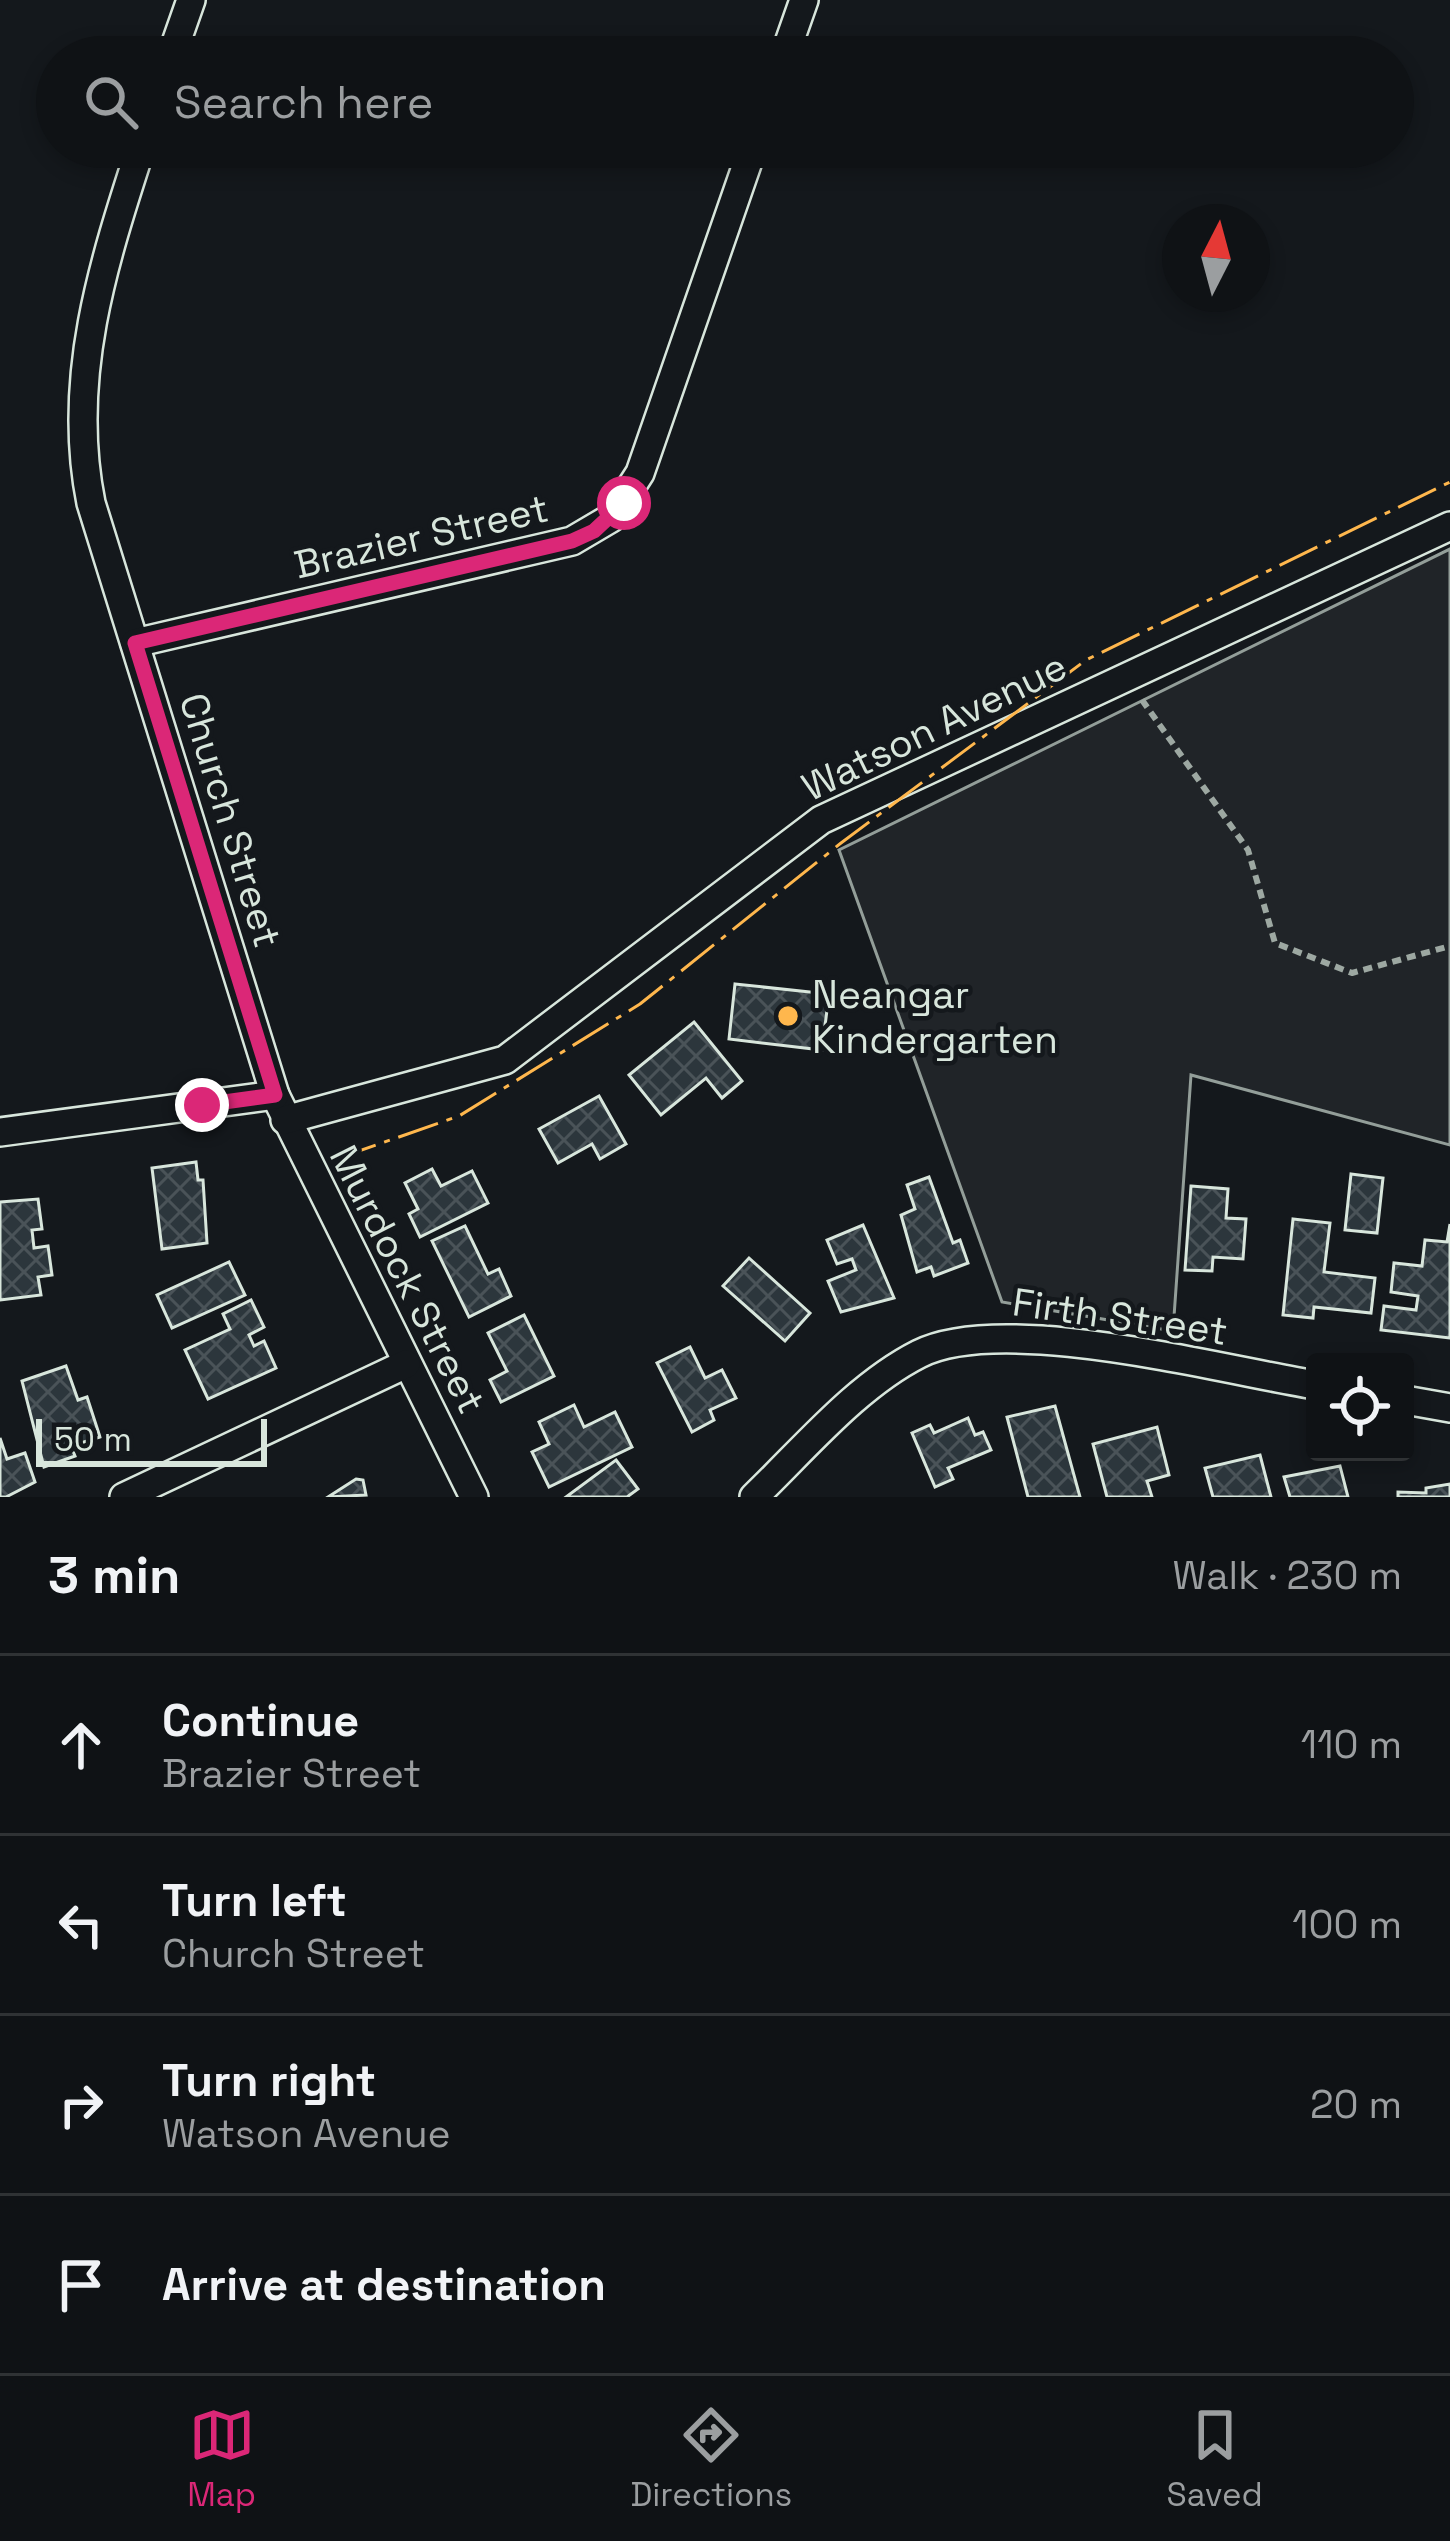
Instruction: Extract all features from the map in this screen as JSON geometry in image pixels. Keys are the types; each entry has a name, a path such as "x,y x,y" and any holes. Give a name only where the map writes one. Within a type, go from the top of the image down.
{"street":[{"path":"178,36 191,0"},
{"path":"791,36 804,0"},
{"name":"Church Street","path":"135,168 92,316 80,414 91,503 280,1108"},
{"name":"Brazier Street","path":"135,643 572,541 611,518 640,473 746,168"},
{"name":"Watson Avenue","path":"0,1132 280,1108 505,1060 821,820 1450,526"},
{"name":"Murdock Street","path":"280,1108 474,1497"},
{"name":"Firth Street","path":"754,1497 883,1376 950,1342 1022,1336 1306,1383"},
{"path":"124,1497 406,1364"},
{"path":"1414,1402 1450,1408"}],"path":[{"path":"1127,677 1248,850 1276,943 1352,973 1450,946"}],"shaded area":[{"path":"1450,549 1450,1145 1191,1075 1173,1331 1002,1302 839,850"}],"building":[{"path":"735,984 829,994 822,1050 729,1039"},
{"path":"694,1022 742,1081 722,1098 706,1078 661,1115 629,1075"},
{"path":"599,1096 626,1144 600,1159 592,1144 558,1163 539,1129"},
{"path":"196,1162 198,1180 203,1180 207,1243 162,1249 152,1168"},
{"path":"432,1169 441,1186 472,1171 488,1203 420,1237 409,1214 418,1209 405,1183"},
{"path":"1351,1174 1383,1178 1377,1233 1345,1230"},
{"path":"929,1177 953,1243 960,1240 968,1263 934,1276 931,1267 917,1272 901,1215 915,1209 907,1185"},
{"path":"1191,1186 1228,1189 1226,1218 1246,1219 1243,1259 1213,1257 1212,1271 1185,1270"},
{"path":"38,1199 42,1229 32,1230 34,1248 48,1246 52,1275 38,1277 41,1295 0,1300 0,1202"},
{"path":"1293,1219 1330,1223 1324,1272 1375,1278 1371,1313 1314,1307 1313,1318 1283,1315"},
{"path":"1450,1224 1450,1338 1381,1330 1384,1306 1416,1310 1418,1296 1391,1292 1394,1263 1422,1266 1425,1240 1447,1242"},
{"path":"863,1225 894,1298 841,1312 828,1281 856,1270 852,1259 837,1264 827,1240"},
{"path":"465,1226 488,1274 499,1269 511,1296 469,1317 432,1241"},
{"path":"749,1258 810,1313 785,1341 723,1286"},
{"path":"229,1262 245,1295 172,1328 157,1295"},
{"path":"251,1300 264,1327 249,1335 254,1346 264,1341 276,1368 208,1399 185,1350 230,1329 223,1314"},
{"path":"524,1315 554,1376 501,1402 490,1380 507,1371 488,1333"},
{"path":"690,1347 705,1378 722,1370 736,1398 710,1410 714,1420 692,1432 657,1363"},
{"path":"66,1366 78,1400 87,1397 100,1437 71,1446 75,1456 44,1467 22,1381"},
{"path":"574,1405 584,1427 615,1412 632,1447 549,1487 532,1452 549,1444 539,1422"},
{"path":"1055,1406 1080,1497 1028,1497 1007,1417"},
{"path":"968,1418 975,1435 983,1432 991,1450 948,1468 953,1479 935,1487 912,1433 930,1425 934,1433"},
{"path":"1157,1427 1169,1475 1147,1481 1152,1497 1107,1497 1093,1444"},
{"path":"0,1438 7,1459 25,1453 35,1482 6,1497 0,1497"},
{"path":"1260,1455 1271,1497 1213,1497 1205,1468"},
{"path":"616,1460 638,1489 627,1497 566,1497"},
{"path":"1340,1466 1348,1497 1290,1497 1284,1477"},
{"path":"356,1479 363,1480 366,1495 328,1497"},
{"path":"1450,1484 1450,1497 1398,1497 1398,1492 1426,1493 1426,1488"}],"power":[{"path":"336,1159 459,1116 640,1004 841,843 1086,660 1450,482"}],"place":[{"name":"Neangar Kindergarten","path":"788,1016"}],"route":[{"path":"202,1105 275,1095 135,643 572,541 594,531 624,503"}]}
